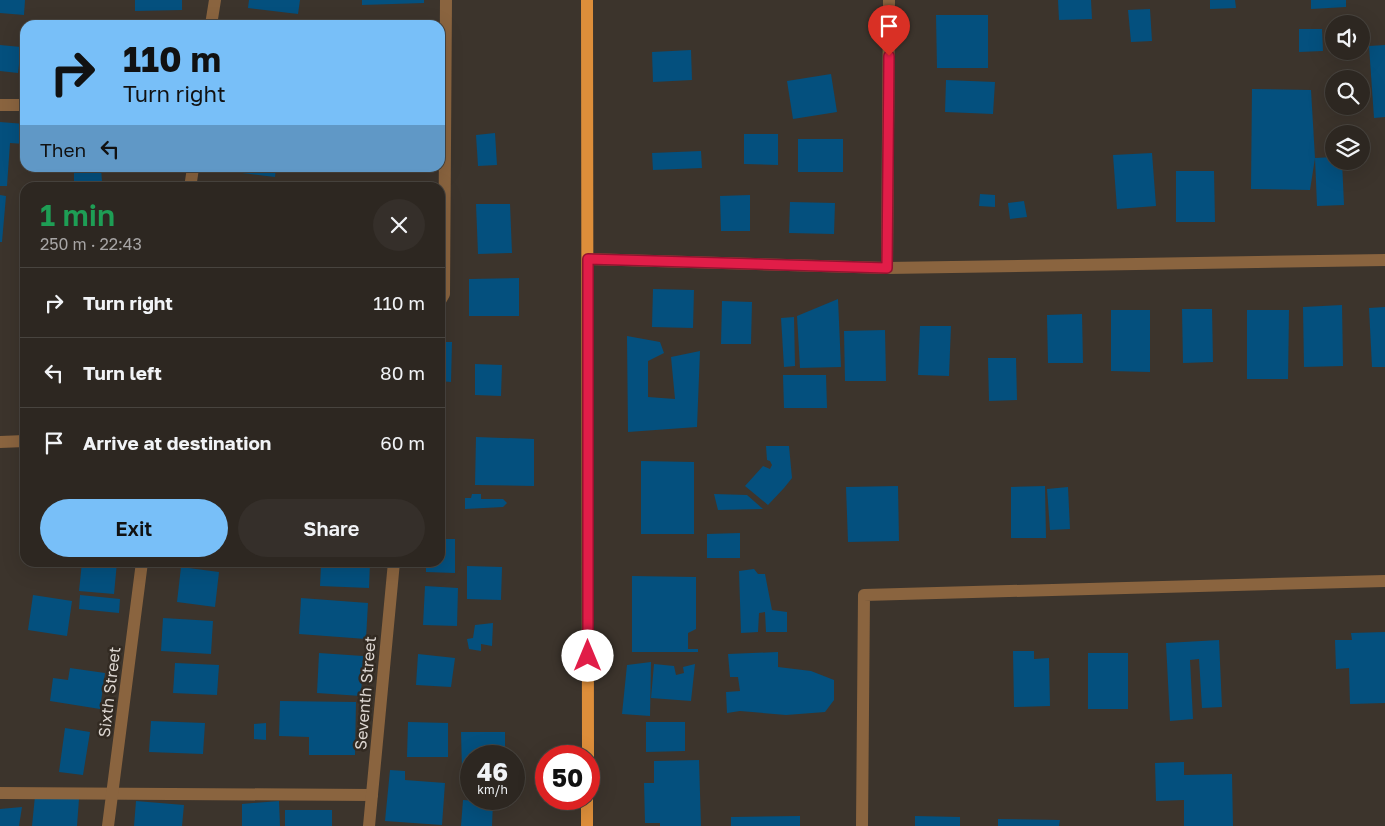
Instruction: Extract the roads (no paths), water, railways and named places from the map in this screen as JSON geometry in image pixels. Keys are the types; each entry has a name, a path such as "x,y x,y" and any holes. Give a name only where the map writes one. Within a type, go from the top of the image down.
{"main road":[{"path":"587,0 588,745"},
{"path":"587,826 588,810"}],"street":[{"path":"212,20 215,0"},
{"path":"445,33 446,0"},
{"path":"887,268 889,0"},
{"path":"0,105 20,105"},
{"path":"588,259 887,268 1385,260"},
{"path":"0,442 20,441"},
{"name":"Sixth Street","path":"108,826 141,567"},
{"name":"Seventh Street","path":"369,826 394,567"},
{"path":"862,826 864,596 1385,582"},
{"path":"0,793 372,795"}]}
